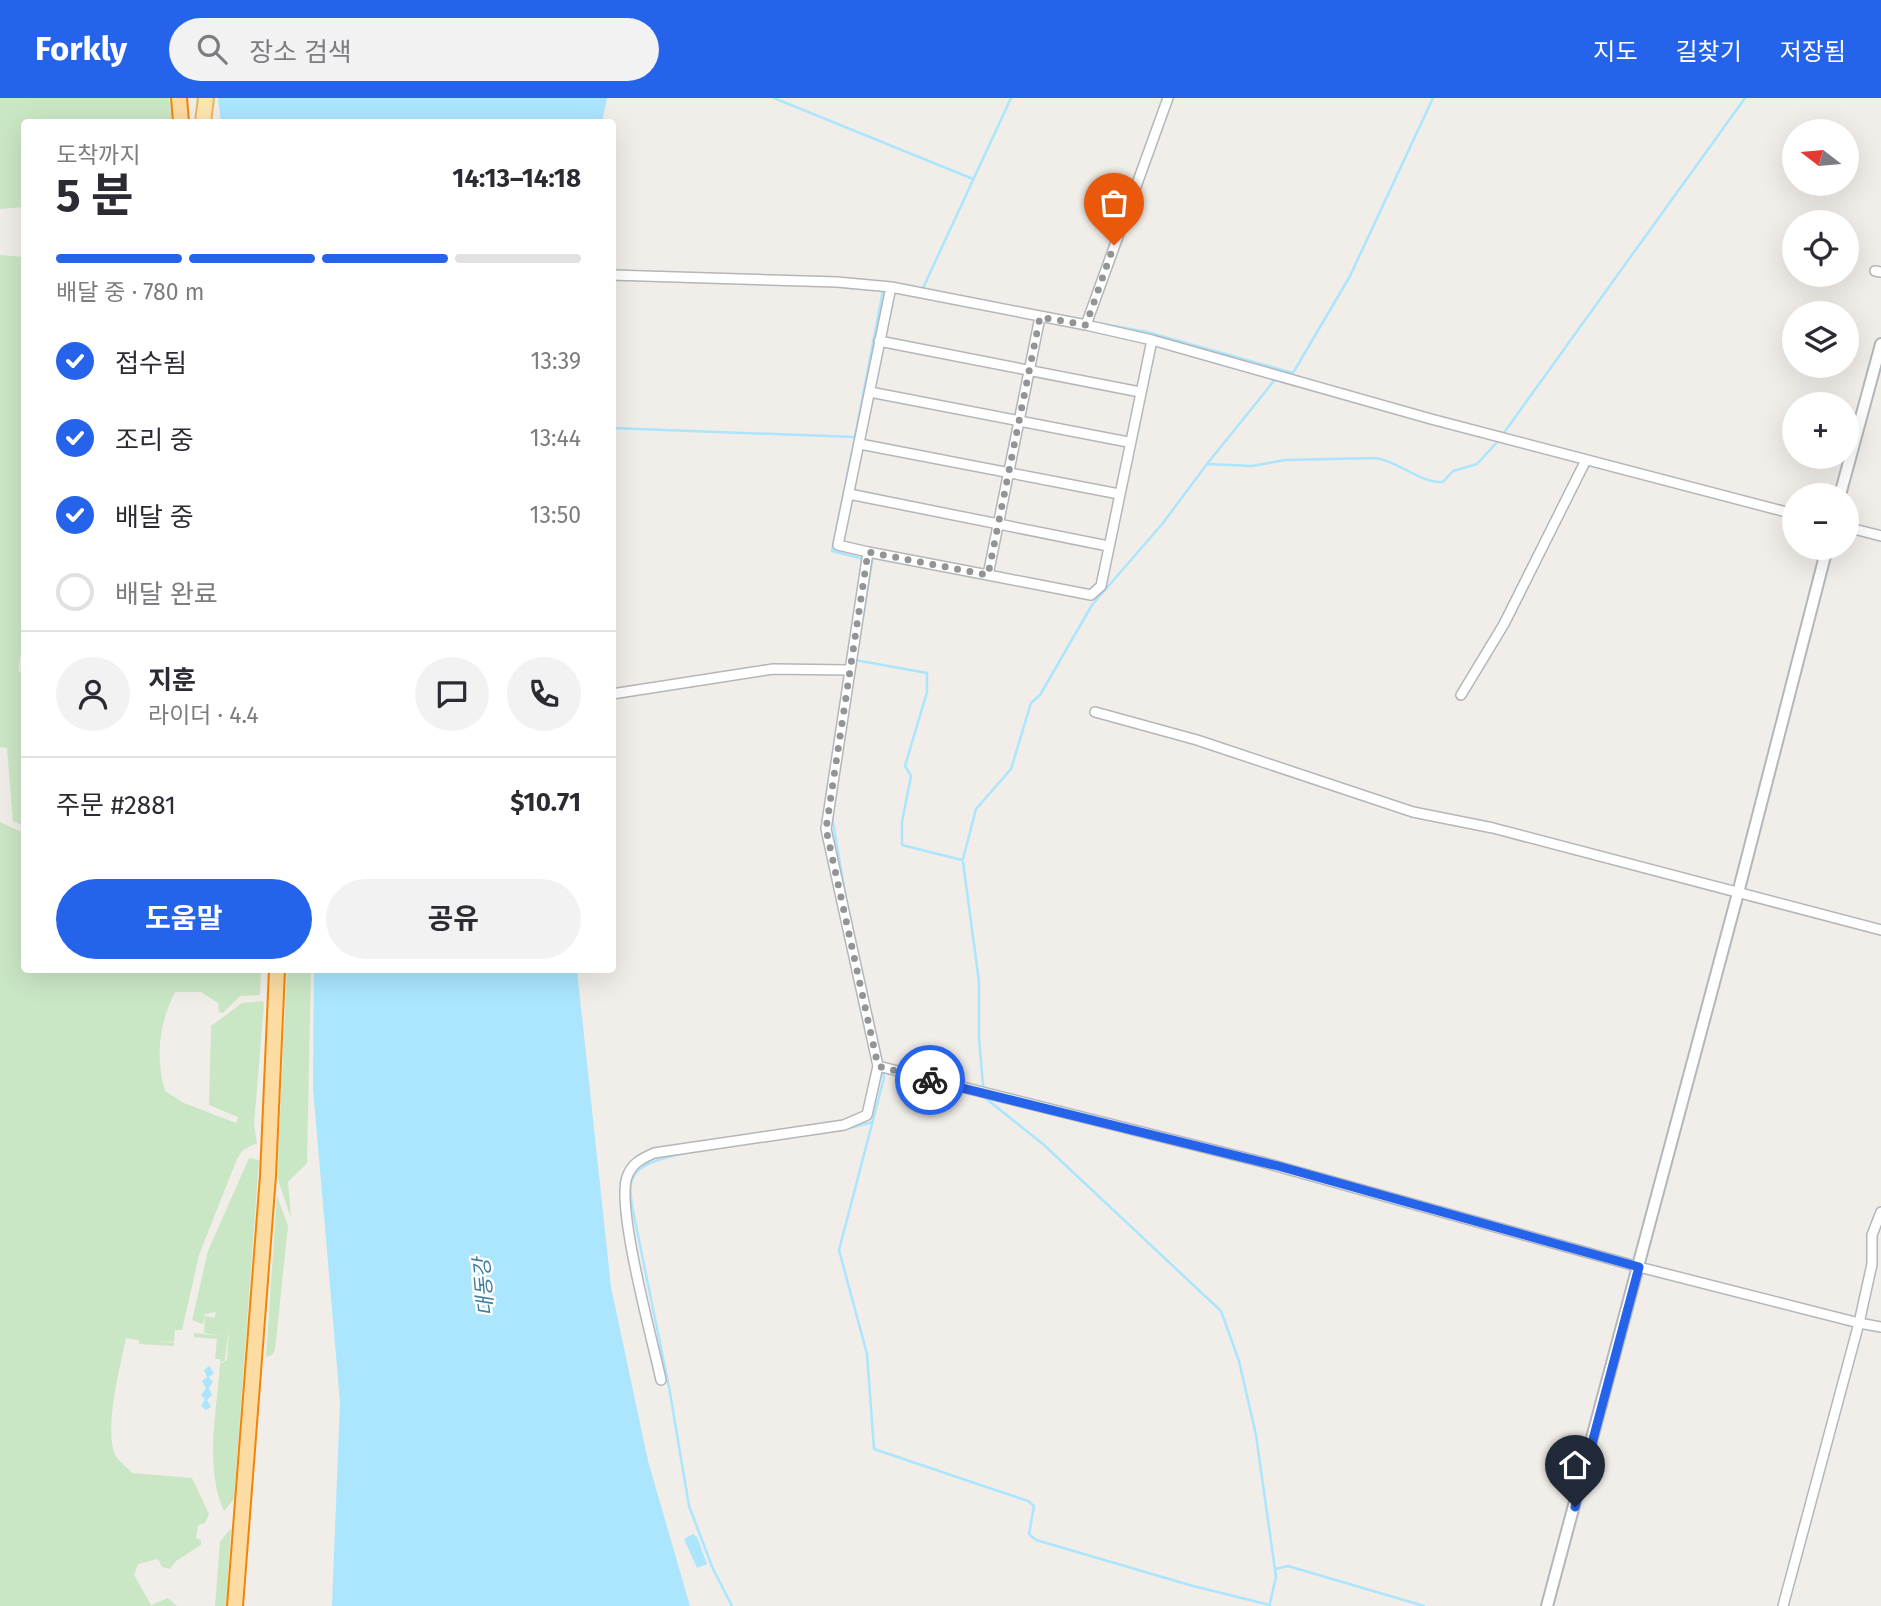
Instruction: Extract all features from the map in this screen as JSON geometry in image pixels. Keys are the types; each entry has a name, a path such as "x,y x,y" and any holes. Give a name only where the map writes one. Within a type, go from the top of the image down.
{"highway":[{"path":"179,98 181,119"},
{"path":"235,1606 268,1176 277,973"}],"main road":[{"path":"203,119 206,98"}],"street":[{"path":"1086,325 1168,98"},
{"path":"616,275 838,282 891,287 1086,325 1152,340 1586,460 1782,511"},
{"path":"891,287 838,545 868,552 1091,594 1101,586 1128,442 1152,340"},
{"path":"988,575 1040,317"},
{"path":"879,341 1140,392"},
{"path":"1843,483 1881,344"},
{"path":"870,392 1128,442"},
{"path":"860,444 1119,495"},
{"path":"1461,695 1504,624 1586,460"},
{"path":"849,494 1108,546"},
{"path":"1859,530 1881,536"},
{"path":"662,1380 625,1208 627,1177 636,1162 654,1153 844,1125 867,1115 878,1066 826,829 868,552"},
{"path":"1547,1606 1639,1267 1824,560"},
{"path":"616,693 773,669 848,670"},
{"path":"1095,712 1197,740 1413,812 1491,828 1881,930"},
{"path":"878,1066 1270,1164 1639,1267 1881,1327"},
{"path":"1783,1606 1859,1323 1871,1264 1872,1235 1881,1212"}],"green space":[{"path":"0,98 169,98 172,119 21,119 21,207 0,209"},
{"path":"0,255 21,257 21,653 18,671 21,672 21,825 13,821 7,748 0,747"},
{"path":"0,822 21,832 21,973 261,973 260,995 240,996 223,1013 219,1012 218,1003 201,992 175,992 165,1016 160,1041 160,1065 165,1091 184,1103 236,1123 238,1117 209,1105 211,1026 242,1003 263,1001 264,1005 254,1124 257,1143 243,1150 237,1159 199,1255 182,1330 175,1330 174,1342 160,1341 174,1343 174,1346 139,1344 139,1340 126,1338 114,1396 111,1427 117,1458 132,1473 192,1478 209,1514 205,1523 198,1525 196,1538 201,1540 201,1545 176,1561 170,1569 162,1567 158,1559 138,1564 134,1575 151,1605 168,1598 177,1606 0,1606"},
{"path":"287,973 311,973 307,1163 288,1182 291,1218 277,1177"},
{"path":"249,1158 259,1160 234,1499 224,1511 215,1476 213,1439 220,1364 227,1360 229,1328 225,1360 220,1363 220,1359 215,1359 217,1339 194,1337 194,1333 221,1336 204,1333 205,1316 214,1318 216,1312 205,1314 203,1324 192,1320 208,1251"},
{"path":"277,1196 288,1226 275,1350 272,1355 266,1357"},
{"path":"231,1528 226,1606 215,1606 220,1542"}],"water":[{"path":"218,98 607,98 603,119 221,119"},
{"name":"대동강","path":"314,973 577,973 611,1287 648,1461 690,1606 332,1606 340,1402 313,1088"},
{"path":"209,1366 214,1373 209,1377 213,1382 209,1388 212,1395 207,1400 211,1407 206,1410 201,1406 205,1399 201,1395 206,1388 202,1381 207,1377 204,1370"},
{"path":"693,1534 697,1537 707,1564 697,1568 684,1539"}],"waterway":[{"path":"774,98 973,179"},
{"path":"923,288 1011,98"},
{"path":"1098,323 1147,332 1293,373 1350,276 1433,98"},
{"path":"1503,434 1745,98"},
{"path":"884,283 992,302"},
{"path":"616,428 855,437 883,290"},
{"path":"1207,464 1277,377"},
{"path":"855,437 832,551 872,561 863,617"},
{"path":"963,859 976,809 1011,769 1031,703 1040,695 1092,605 1163,523 1207,464 1252,466 1285,460 1375,458 1426,479 1443,482 1453,471 1477,464 1499,440"},
{"path":"855,660 927,673 927,692 905,766 911,776 902,822 902,845 962,860"},
{"path":"832,817 848,910"},
{"path":"963,862 979,982 979,1038 984,1097 1044,1145 1221,1311 1239,1361 1256,1435 1276,1577 1270,1603"},
{"path":"883,1070 884,1078 839,1250 867,1354 874,1449 1028,1501 1034,1506 1029,1534 1036,1540 1193,1586 1270,1605"},
{"path":"845,1129 873,1122"},
{"path":"732,1606 713,1569 689,1506 669,1387 632,1206 631,1186 635,1174 644,1166 660,1159 705,1149 787,1138"},
{"path":"1275,1569 1288,1566 1424,1606"}],"way so far":[{"path":"930,1080 878,1066 826,829 836,748 868,552 988,575 1040,317 1086,325 1114,245"}],"route":[{"path":"930,1080 1278,1166 1639,1267 1575,1507"}]}
